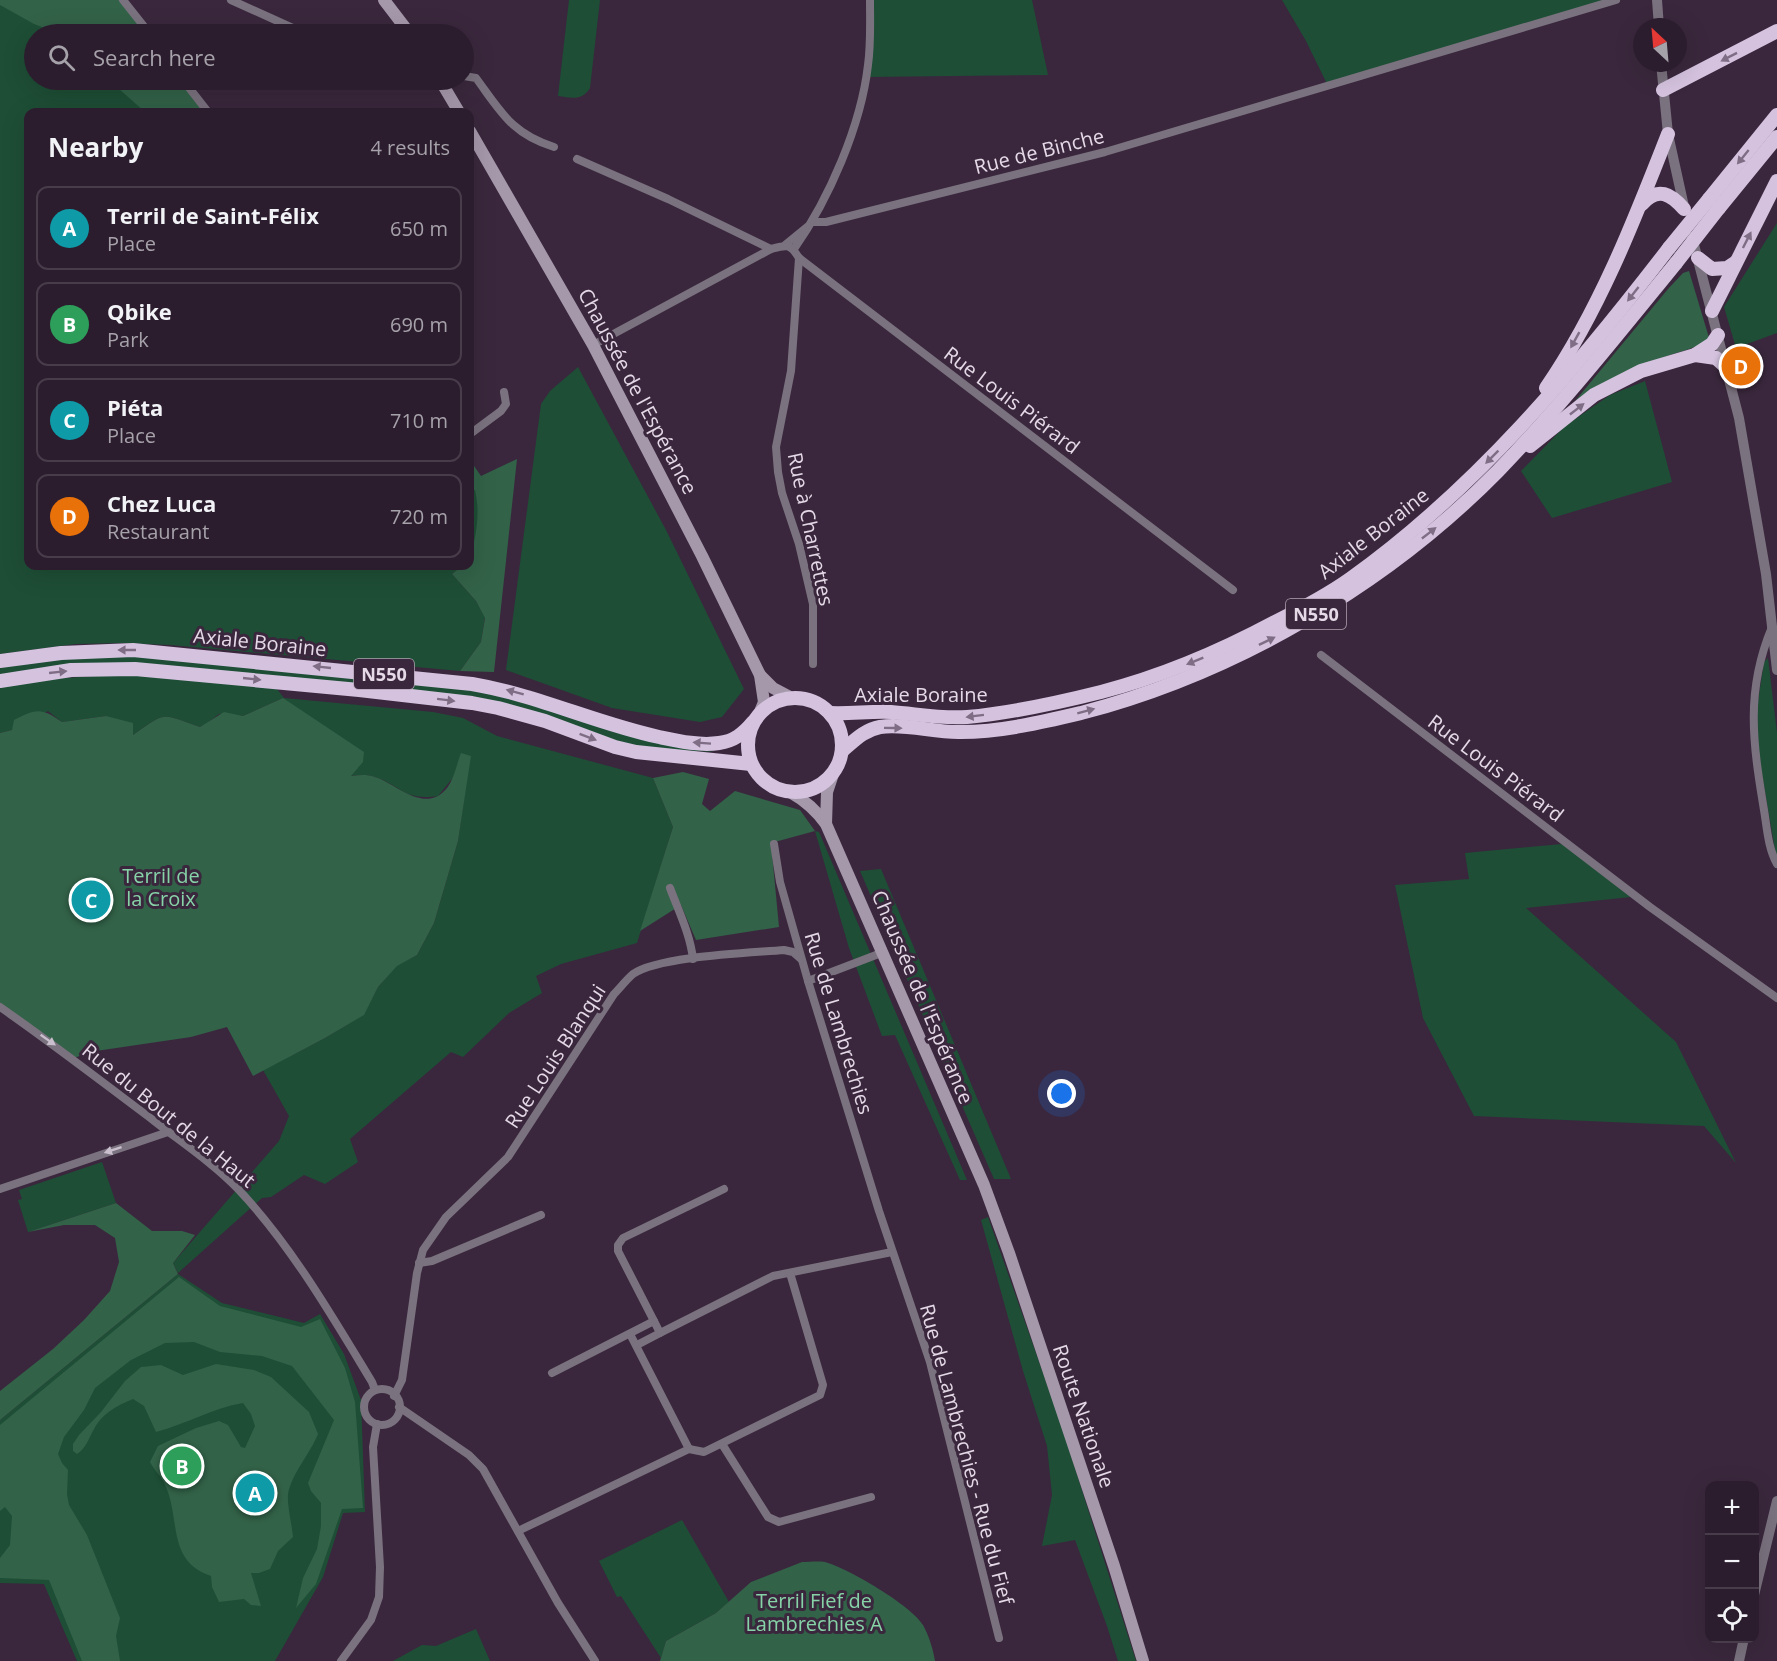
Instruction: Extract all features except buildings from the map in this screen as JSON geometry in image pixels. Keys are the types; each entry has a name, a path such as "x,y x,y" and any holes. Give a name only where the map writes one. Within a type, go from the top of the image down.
{"highway":[{"path":"1663,90 1777,31"},
{"name":"N550","path":"1714,203 1777,115"},
{"path":"1513,436 1576,340 1640,207 1668,134"},
{"name":"N550","path":"1714,203 1777,137"},
{"path":"1712,311 1777,181"},
{"path":"1640,207 1648,198 1661,193 1674,198 1684,209"},
{"name":"Axiale Boraine","path":"830,713 877,712 966,717 1010,712 1072,699 1170,671 1210,655 1314,602 1350,579 1434,512 1513,436 1598,338 1669,248 1714,203"},
{"name":"Axiale Boraine","path":"842,751 863,733 880,727 962,732 993,730 1081,713 1136,697 1182,680 1277,636 1349,593 1433,530 1498,471 1558,405 1676,263 1714,203"},
{"path":"1698,258 1712,269 1727,268 1736,262"},
{"path":"1498,471 1594,395 1641,371 1695,355 1712,344 1718,335"},
{"path":"1695,355 1716,358 1726,367"},
{"name":"Axiale Boraine","path":"0,661 61,652 133,650 461,682 517,693 627,730 707,744 735,739 743,734 756,718"},
{"name":"Axiale Boraine","path":"0,681 71,670 135,669 359,690 498,708 545,721 615,747 636,752 751,764"},
{"name":"N550","path":"756,718 776,702 792,698 813,701 830,713"},
{"path":"830,713 841,732 842,751"},
{"path":"756,718 747,741 751,764 768,784 790,792 812,789 827,780 834,771"},
{"name":"N550","path":"834,771 842,751"}],"main road":[{"path":"384,0 402,24"},
{"path":"446,90 457,108"},
{"name":"Chaussée de l'Espérance","path":"474,138 593,345 702,555 760,675"},
{"path":"760,675 773,688 792,698"},
{"path":"756,718 764,702 760,675"},
{"path":"826,824 827,792 834,771"},
{"path":"790,792 816,810 826,824"},
{"name":"Chaussée de l'Espérance","path":"826,824 984,1185"},
{"name":"Route Nationale","path":"984,1185 1114,1566 1143,1661"}],"street":[{"path":"123,0 142,24"},
{"path":"231,0 284,24"},
{"path":"593,345 771,249 790,247 802,229 811,223 844,155 863,90 868,66 870,0"},
{"name":"Rue de Binche","path":"811,223 826,222 1105,152 1616,0"},
{"path":"1657,0 1658,18"},
{"path":"1662,72 1668,134 1684,209 1739,418 1752,486 1773,626 1777,670"},
{"path":"474,78 519,132 528,138 554,147"},
{"path":"191,90 205,108"},
{"path":"577,159 679,204 771,249"},
{"name":"Rue Louis Piérard","path":"790,247 799,258 1233,590"},
{"name":"Rue à Charrettes","path":"799,258 792,360 776,447 782,493 799,544 813,604 813,664"},
{"path":"474,431 501,411 506,404 504,392"},
{"path":"1773,626 1761,658 1752,726 1769,838 1777,864"},
{"name":"Rue Louis Piérard","path":"1321,655 1650,907 1777,998"},
{"name":"Rue de Lambrechies","path":"774,844 780,882 801,959 879,1211"},
{"path":"670,888 689,938 693,959"},
{"name":"Rue Louis Blanqui","path":"394,1395 402,1380 419,1263 423,1250 446,1217 508,1156 614,994 634,974 660,964 784,950 793,952 801,959"},
{"path":"808,981 876,955 882,950"},
{"name":"Rue du Bout de la Haut","path":"0,1006 69,1055 236,1187 255,1207 286,1248 341,1331 375,1390"},
{"path":"0,1189 168,1132"},
{"path":"660,1332 618,1251 620,1242 623,1238 724,1189"},
{"name":"Rue de Lambrechies - Rue du Fief","path":"879,1211 930,1362 999,1638"},
{"path":"419,1263 432,1261 542,1215"},
{"path":"637,1345 772,1276 892,1252"},
{"path":"518,1531 689,1449 704,1452 722,1444 819,1395 823,1385 790,1273"},
{"path":"552,1373 654,1322"},
{"path":"630,1334 689,1449"},
{"path":"399,1407 397,1416 387,1424 377,1424 367,1417 364,1411 365,1402 375,1390 385,1389 394,1395 399,1407 469,1455 483,1469 558,1603 595,1661"},
{"path":"341,1661 371,1620 379,1597 380,1567 373,1447 377,1424"},
{"path":"722,1444 768,1517 779,1522 872,1497"},
{"path":"1756,1589 1777,1501"},
{"path":"1739,1661 1743,1643"}],"green space":[{"path":"0,0 106,24 24,24 24,90 191,90 205,108 24,108 24,570 457,570 452,574 476,601 485,617 481,642 460,671 170,645 122,643 76,644 0,654"},
{"path":"0,0 123,0 142,24 34,24 0,5"},
{"path":"569,0 600,0 590,88 584,95 576,98 558,96"},
{"path":"870,0 1032,0 1048,75 866,77"},
{"path":"1282,0 1616,0 1328,86 1306,41"},
{"path":"120,90 191,90 205,108 140,108"},
{"path":"1777,223 1777,333 1736,348 1724,307"},
{"path":"1689,271 1710,341 1646,364 1575,401 1668,289 1683,273"},
{"path":"578,367 666,530 744,689 722,717 700,722 612,708 506,670 541,404 550,391"},
{"path":"1645,381 1672,482 1552,518 1521,471 1565,426 1610,395"},
{"path":"517,459 494,672 460,671 481,642 485,618 476,601 452,574 457,570 474,570 474,540 478,516 474,490 474,466 481,476"},
{"path":"474,483 478,507 474,544"},
{"path":"112,655 163,657 487,691 660,743 715,752 653,749 613,740 546,715 157,665 0,676 0,667 23,662"},
{"path":"1768,658 1777,733 1777,861 1754,728 1764,662"},
{"path":"129,674 277,689 284,698 433,712 463,718 497,736 653,778 673,827 637,943 561,964 536,976 542,993 509,1013 463,1057 451,1052 350,1139 358,1162 325,1184 304,1175 271,1197 262,1198 178,1273 173,1263 279,1141 289,1116 263,1070 325,1038 363,1015 378,987 397,965 417,955 434,923 458,841 470,757 438,796 410,795 372,776 350,776 283,698 243,716 219,714 200,727 165,717 153,721 133,735 106,716 62,722 48,711 12,730 0,733 0,687 48,679"},
{"name":"Terril de la Croix","path":"283,698 364,752 363,762 351,776 375,777 420,798 430,799 438,796 447,788 461,753 471,756 458,841 434,923 417,955 397,966 378,987 364,1015 253,1076 227,1027 191,1037 96,1051 70,1059 0,1010 0,733 12,730 14,720 38,711 49,714 62,722 106,716 133,723 133,735 153,721 165,717 200,727 224,712 243,716"},
{"path":"683,772 709,779 702,804 710,811 735,791 800,810 815,831 771,843 779,927 696,940 681,905 640,931 673,827 653,778"},
{"path":"815,831 819,832 967,1180 960,1180 895,1035 882,1036 849,948"},
{"path":"1562,844 1631,897 1526,908 1676,1042 1736,1163 1704,1126 1474,1116 1423,1018 1395,885 1469,879 1465,853"},
{"path":"881,869 1011,1179 994,1179 860,871"},
{"path":"102,1162 116,1203 28,1232 18,1200 22,1199 19,1190"},
{"path":"116,1203 152,1231 182,1231 195,1235 173,1263 178,1274 0,1420 0,1391 53,1349 84,1320 110,1291 119,1262 115,1238 95,1225 64,1225 28,1232"},
{"path":"988,1217 1061,1424 1136,1661 1118,1661 1075,1540 1042,1546 1052,1495 1047,1446 1023,1371 981,1220"},
{"path":"178,1274 222,1303 304,1323 320,1314 344,1354 361,1400 365,1512 343,1513 323,1577 275,1661 77,1661 44,1584 0,1583 0,1420"},
{"path":"179,1277 220,1306 301,1327 320,1319 345,1368 355,1402 363,1508 342,1509 316,1584 296,1608 303,1578 317,1549 321,1526 321,1503 311,1491 308,1483 334,1420 292,1366 262,1356 220,1352 194,1342 165,1343 131,1360 95,1388 84,1410 64,1437 58,1454 68,1470 69,1505 87,1535 120,1618 116,1636 120,1661 82,1661 49,1580 0,1578 0,1558 10,1545 12,1516 5,1507 0,1511 0,1425"},
{"path":"216,1364 254,1370 271,1377 309,1412 318,1434 293,1479 288,1494 293,1537 278,1551 270,1569 251,1573 261,1606 251,1605 244,1599 219,1602 212,1587 211,1576 197,1569 187,1560 181,1549 170,1498 164,1482 150,1462 158,1446 196,1428 219,1421 228,1425 241,1447 245,1448 255,1426 251,1414 243,1403 156,1432 144,1406 133,1399 105,1415 96,1425 83,1449 77,1454 73,1451 73,1444 79,1435 101,1412 125,1381 141,1367 161,1365 183,1375"},
{"path":"682,1520 729,1602 716,1613 666,1641 661,1658 621,1596 617,1597 599,1561"},
{"name":"Terril Fief de Lambrechies A","path":"802,1562 825,1562 848,1572 893,1598 917,1617 923,1625 935,1661 660,1661 666,1641 716,1613 751,1582"},
{"path":"476,1629 490,1661 393,1661 422,1645 436,1646"}],"place":[{"name":"Chez Luca","path":"1741,366"},
{"name":"Piéta","path":"91,900"},
{"name":"Qbike","path":"182,1466"},
{"name":"Terril de Saint-Félix","path":"255,1493"}]}
